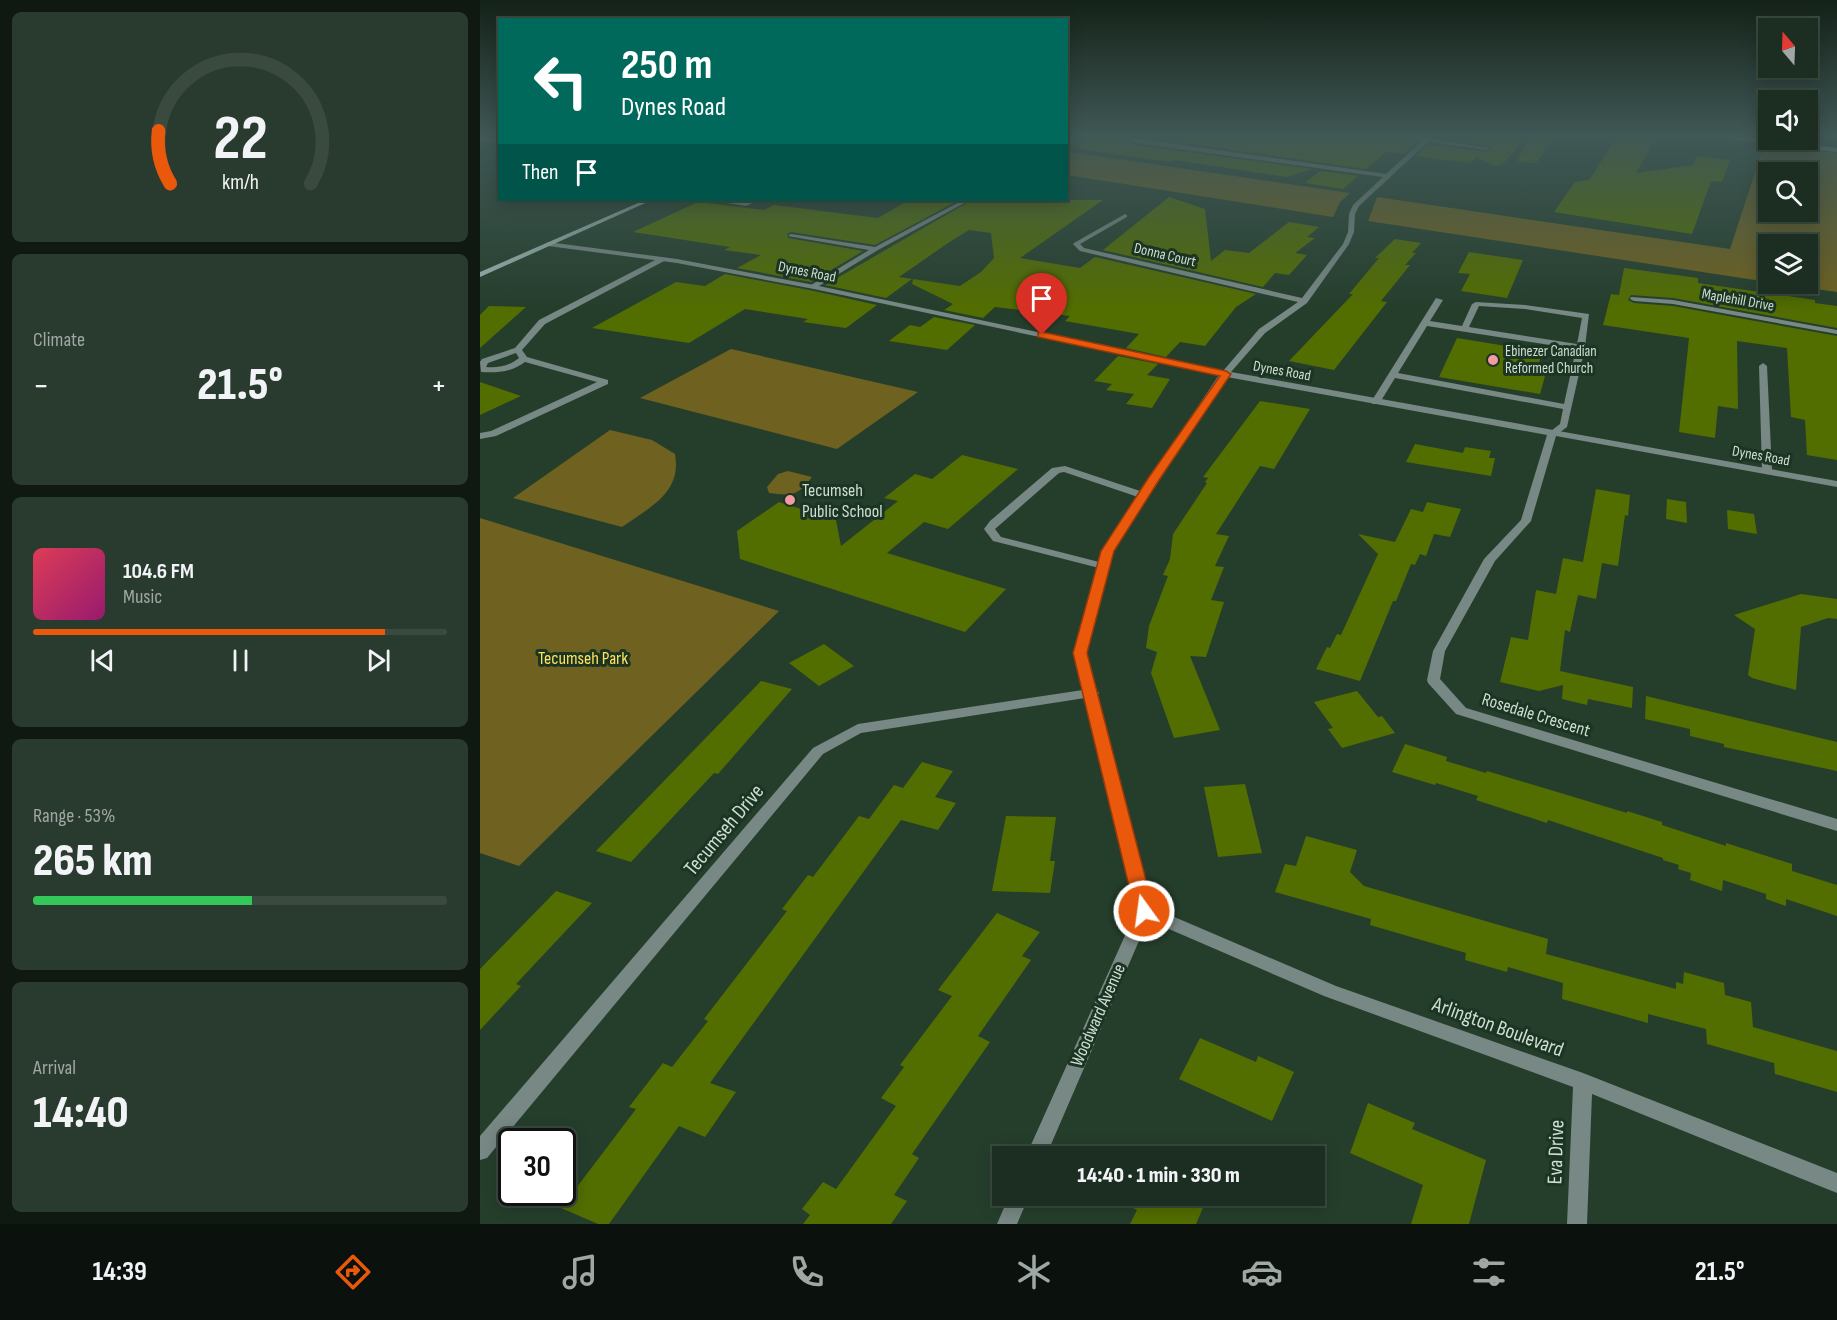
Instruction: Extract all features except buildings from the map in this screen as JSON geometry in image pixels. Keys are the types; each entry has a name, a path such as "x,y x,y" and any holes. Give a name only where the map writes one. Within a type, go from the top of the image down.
{"street":[{"path":"1144,911 1092,693 1080,653 1107,551 1142,495 1226,374 1262,331 1304,302 1346,244 1351,232 1352,214 1356,206 1369,194"},
{"path":"480,275 648,201"},
{"path":"721,201 746,204 754,201"},
{"path":"814,287 876,249 966,201"},
{"name":"Donna Court","path":"1125,216 1076,244 1082,250 1304,302"},
{"path":"791,236 876,249"},
{"name":"Dynes Road","path":"548,244 664,259 814,287 1226,374 1837,484"},
{"path":"524,359 517,365 496,370 481,369 485,361 518,350 543,322 664,259"},
{"name":"Maplehill Drive","path":"1634,299 1673,302 1837,332"},
{"path":"1376,402 1438,300"},
{"path":"1464,330 1476,304 1586,316 1564,425 1552,434"},
{"path":"1424,323 1581,347"},
{"path":"480,436 493,434 605,382 524,359 518,350"},
{"path":"1763,366 1767,471"},
{"path":"1393,375 1568,407"},
{"name":"Rosedale Crescent","path":"1552,434 1526,521 1490,559 1439,651 1433,680 1461,711 1837,825"},
{"path":"1103,566 997,539 989,530 994,523 1056,470 1065,469 1142,495"},
{"name":"Tecumseh Drive","path":"480,1151 818,751 858,729 1092,693"},
{"name":"Arlington Boulevard","path":"1144,911 1330,991 1583,1082 1837,1183"},
{"name":"Woodward Avenue","path":"1040,1146 1144,911"},
{"name":"Eva Drive","path":"1577,1224 1583,1082"},
{"path":"1007,1224 1015,1206"}],"green space":[{"path":"1188,194 1349,194 1340,202 1333,217"},
{"path":"1748,194 1758,194 1758,222 1818,222 1818,194 1837,194 1837,292 1818,289 1818,234 1758,234 1758,280 1368,221 1377,197 1730,249"},
{"path":"731,349 918,392 837,449 640,398"},
{"path":"610,430 652,440 675,454 676,468 669,489 662,498 643,513 622,527 513,498"},
{"path":"788,471 812,477 803,488 794,493 769,493 767,487 778,474"},
{"name":"Tecumseh Park","path":"480,518 779,611 519,866 480,853"}],"place":[{"name":"Ebinezer Canadian Reformed Church","path":"1493,360"},
{"name":"Tecumseh Public School","path":"790,500"}],"route":[{"path":"1042,335 1226,374 1218,382 1142,495 1107,551 1080,653 1092,693 1144,911"}]}
